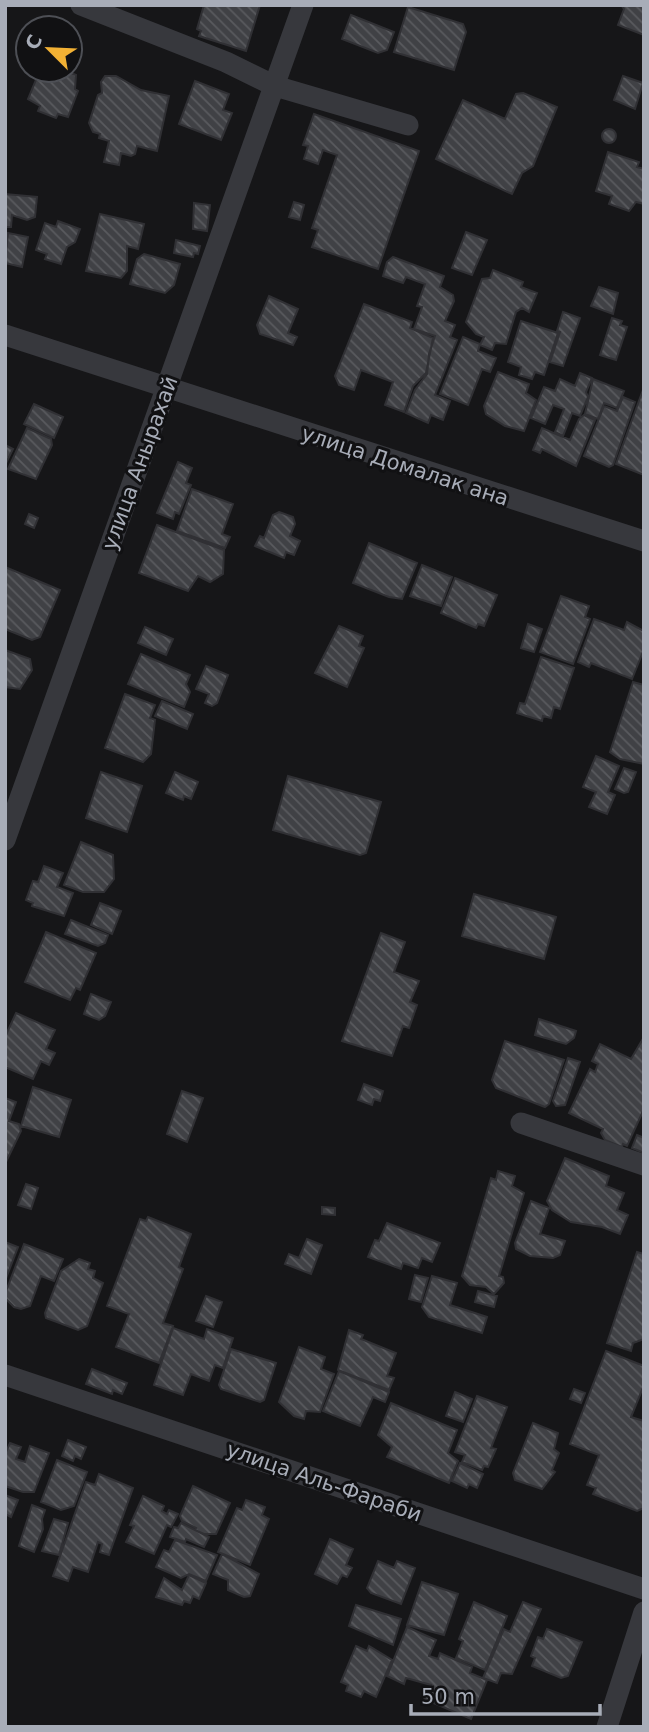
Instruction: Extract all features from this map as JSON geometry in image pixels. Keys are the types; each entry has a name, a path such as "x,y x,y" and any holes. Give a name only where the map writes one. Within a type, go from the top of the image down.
{"street":[{"path":"81,5 226,62 275,86 408,125"},
{"name":"улица Анырахай","path":"5,840 303,5"},
{"name":"улица Домалак ана","path":"5,335 644,541"},
{"path":"521,1123 644,1165"},
{"name":"улица Аль-Фараби","path":"5,1375 644,1589"},
{"path":"607,1727 644,1612"}],"building":[{"path":"204,5 260,5 246,51 199,36 201,31 197,29"},
{"path":"621,5 644,5 644,35 618,25 624,9"},
{"path":"408,7 463,24 466,32 454,70 394,52"},
{"path":"351,15 394,32 387,50 378,53 342,39"},
{"path":"105,76 116,76 141,90 169,96 157,151 137,146 135,154 131,156 121,153 119,165 104,162 109,141 99,138 100,134 93,132 89,123 98,95 102,93 101,82"},
{"path":"623,76 643,83 635,109 614,100"},
{"path":"195,81 229,94 223,110 232,113 221,140 179,124"},
{"path":"34,84 75,84 75,89 78,91 68,117 58,114 56,118 38,111 40,106 28,99"},
{"path":"523,93 557,107 533,166 522,173 512,194 436,159 463,100 505,119 516,94"},
{"path":"314,114 419,151 378,269 312,247 318,230 312,228 337,155 323,150 318,164 304,159 308,146 303,145"},
{"path":"606,129 612,129 616,136 612,143 606,143 602,139 602,133"},
{"path":"608,152 639,162 637,167 644,169 644,204 636,202 629,211 609,204 612,196 596,191"},
{"path":"5,194 37,197 35,217 27,220 12,215 11,227 5,227"},
{"path":"294,202 304,205 300,220 289,217"},
{"path":"194,203 210,205 207,231 193,229"},
{"path":"100,214 144,224 138,249 127,246 127,271 121,278 86,271"},
{"path":"58,221 80,229 75,242 67,247 61,264 45,259 47,254 36,250 45,223 56,227"},
{"path":"466,232 487,240 472,275 452,268"},
{"path":"8,233 28,237 22,267 5,263"},
{"path":"176,240 200,246 198,254 194,253 193,257 174,253"},
{"path":"144,254 180,264 174,285 165,293 130,284 137,259"},
{"path":"393,257 444,276 440,287 453,295 454,301 445,321 455,325 450,337 457,340 435,395 450,401 443,420 431,415 428,423 406,413 415,390 427,374 429,354 435,336 414,329 422,307 417,306 425,284 406,277 403,283 383,276 387,262"},
{"path":"493,270 523,282 521,287 537,293 529,312 522,308 516,312 506,344 495,343 492,350 480,345 484,337 476,334 466,322 482,279 490,278"},
{"path":"599,287 618,293 613,314 591,306"},
{"path":"269,296 298,309 288,333 297,337 293,345 260,334 257,325"},
{"path":"364,304 412,322 410,328 433,338 426,373 413,386 404,412 385,405 393,382 361,370 354,390 339,385 335,376"},
{"path":"563,312 580,318 563,366 550,362 560,332 557,331"},
{"path":"612,318 622,321 620,325 627,327 616,360 600,355"},
{"path":"521,321 558,333 544,375 535,372 532,379 519,375 521,367 508,362"},
{"path":"463,337 480,344 478,351 496,358 490,372 482,369 468,405 440,394"},
{"path":"498,372 529,384 526,393 536,400 524,431 505,426 486,414 484,406"},
{"path":"580,373 592,378 586,392 588,397 580,416 572,413 563,436 555,432 564,409 553,405 545,424 531,418 544,387 555,391 560,379 575,386"},
{"path":"593,379 624,391 617,408 604,403 598,419 585,414"},
{"path":"644,387 644,475 616,464"},
{"path":"623,397 635,402 613,465 609,467 584,456 604,406 617,411"},
{"path":"34,404 63,417 54,438 24,424"},
{"path":"584,415 595,420 576,466 542,449 540,453 533,450 542,428 570,440 579,419"},
{"path":"27,428 51,439 52,445 36,479 8,469"},
{"path":"5,445 13,449 5,465"},
{"path":"178,462 192,468 186,483 191,485 179,514 175,512 173,519 157,513"},
{"path":"192,489 233,504 222,534 230,537 225,548 177,531"},
{"path":"279,512 293,517 295,524 290,536 300,541 294,555 286,552 284,558 255,546 260,536 264,538 273,515"},
{"path":"29,514 38,518 34,528 25,524"},
{"path":"157,525 224,550 223,574 210,582 198,576 188,591 139,573"},
{"path":"369,543 417,563 402,599 389,597 353,583"},
{"path":"422,565 452,577 441,606 410,596"},
{"path":"5,567 60,590 40,637 32,640 5,629"},
{"path":"455,578 497,595 484,626 478,624 476,628 441,613"},
{"path":"561,596 589,606 585,617 590,619 573,664 540,652"},
{"path":"594,619 624,630 627,622 644,631 644,649 632,679 591,663 589,667 578,662"},
{"path":"528,624 542,629 534,652 521,648"},
{"path":"339,626 363,636 359,646 364,648 347,687 315,673"},
{"path":"145,627 173,639 166,655 138,643"},
{"path":"5,650 30,659 32,670 20,689 5,687"},
{"path":"141,654 190,675 186,684 190,692 184,707 128,684"},
{"path":"541,657 574,668 560,709 554,707 551,718 543,716 542,721 517,713 520,703 525,704"},
{"path":"206,666 228,675 217,703 212,706 205,703 209,694 196,689"},
{"path":"633,682 644,685 644,764 620,759 610,752"},
{"path":"125,694 155,705 150,718 155,720 151,754 143,762 105,748"},
{"path":"162,701 193,714 187,729 155,716"},
{"path":"596,756 619,766 608,792 615,795 607,814 589,807 596,792 583,787"},
{"path":"624,768 636,772 628,792 624,793 615,789"},
{"path":"101,772 142,786 127,832 86,818"},
{"path":"175,772 198,782 191,799 184,796 183,800 166,793"},
{"path":"288,776 381,802 366,853 360,855 273,830"},
{"path":"81,842 113,855 114,879 104,892 83,892 64,885"},
{"path":"44,866 63,873 57,887 73,893 64,916 32,906 33,903 26,900 33,881 38,882"},
{"path":"474,894 556,917 544,959 462,936"},
{"path":"100,903 121,911 112,934 91,925"},
{"path":"71,920 108,935 105,943 98,946 65,934"},
{"path":"46,932 96,953 80,990 76,988 70,1000 25,982"},
{"path":"381,933 405,942 394,972 419,981 410,1002 417,1005 409,1028 403,1026 392,1056 342,1041"},
{"path":"91,994 111,1002 105,1016 99,1020 84,1014"},
{"path":"16,1013 55,1030 46,1049 55,1053 49,1065 41,1061 33,1079 5,1067 5,1037"},
{"path":"539,1019 576,1031 574,1038 566,1044 535,1035"},
{"path":"644,1037 644,1109 627,1146 623,1144 622,1147 605,1140 601,1133 603,1129 569,1113 590,1069 595,1072 598,1064 592,1061 600,1044 631,1059"},
{"path":"505,1041 564,1060 549,1104 545,1107 496,1088 492,1080"},
{"path":"568,1058 580,1062 565,1105 556,1106 553,1101"},
{"path":"364,1084 383,1091 380,1101 374,1099 372,1105 358,1100"},
{"path":"33,1087 71,1100 59,1137 21,1126"},
{"path":"182,1091 203,1098 187,1142 167,1134"},
{"path":"5,1098 16,1102 9,1121 19,1124 21,1131 5,1164"},
{"path":"637,1135 644,1138 644,1153 632,1148"},
{"path":"565,1158 609,1176 606,1186 624,1193 617,1210 628,1215 620,1234 602,1227 571,1222 552,1210 547,1201"},
{"path":"498,1171 515,1176 512,1186 524,1193 499,1276 503,1277 504,1283 494,1294 486,1287 470,1285 462,1276 491,1178 496,1180"},
{"path":"26,1184 38,1188 31,1209 18,1205"},
{"path":"531,1201 549,1208 540,1234 565,1241 560,1255 553,1258 530,1256 516,1249 515,1243"},
{"path":"322,1207 335,1208 335,1215 322,1214"},
{"path":"148,1217 191,1234 179,1267 183,1269 163,1323 173,1326 159,1363 116,1347 129,1314 107,1306 140,1219 146,1221"},
{"path":"387,1223 440,1243 432,1262 422,1258 418,1268 403,1263 401,1269 368,1257 375,1240 379,1241"},
{"path":"307,1239 322,1245 311,1274 285,1264 289,1254 299,1258"},
{"path":"5,1242 18,1247 5,1281"},
{"path":"24,1244 63,1259 54,1281 41,1276 30,1306 21,1309 14,1307 5,1298 5,1294"},
{"path":"637,1252 644,1254 644,1339 633,1343 631,1351 607,1343"},
{"path":"79,1259 90,1263 88,1269 95,1271 93,1278 103,1283 87,1326 78,1330 46,1318 45,1313 61,1271"},
{"path":"415,1275 428,1278 421,1302 409,1299"},
{"path":"432,1276 457,1283 450,1305 487,1317 482,1333 429,1317 422,1307"},
{"path":"478,1291 497,1296 494,1307 475,1302"},
{"path":"206,1296 222,1302 213,1327 196,1321"},
{"path":"173,1328 204,1339 207,1329 233,1338 223,1368 215,1365 209,1381 191,1374 183,1395 154,1385"},
{"path":"349,1330 363,1335 361,1339 396,1353 387,1376 394,1378 389,1390 338,1370"},
{"path":"299,1347 325,1357 321,1369 334,1374 320,1412 306,1411 304,1419 294,1416 279,1402"},
{"path":"231,1349 276,1363 264,1400 260,1402 221,1389 219,1385"},
{"path":"606,1351 644,1366 644,1385 631,1417 644,1421 644,1508 637,1511 593,1494 596,1488 587,1485 599,1455 570,1444"},
{"path":"92,1369 127,1383 122,1394 113,1390 112,1394 86,1384"},
{"path":"339,1371 389,1392 385,1402 373,1397 360,1426 323,1411"},
{"path":"574,1389 585,1393 581,1403 570,1399"},
{"path":"455,1392 472,1399 463,1422 446,1416"},
{"path":"477,1396 507,1407 491,1448 496,1449 488,1467 484,1466 482,1470 462,1462 465,1455 455,1452"},
{"path":"391,1403 457,1430 448,1453 458,1461 449,1483 387,1457 392,1447 378,1435"},
{"path":"533,1423 558,1433 554,1449 559,1453 552,1470 555,1472 542,1489 515,1480 513,1473"},
{"path":"68,1440 86,1447 81,1459 75,1456 73,1461 62,1456"},
{"path":"10,1443 21,1447 16,1459 25,1462 30,1446 49,1453 34,1492 23,1492 5,1486 5,1454"},
{"path":"57,1460 87,1472 74,1506 61,1510 41,1502"},
{"path":"460,1463 483,1474 477,1488 469,1484 467,1488 452,1481"},
{"path":"99,1474 133,1488 109,1555 100,1552 102,1544 98,1542 88,1572 73,1567 68,1581 53,1576 86,1482 95,1485"},
{"path":"193,1486 230,1503 216,1534 204,1534 182,1521 180,1516"},
{"path":"5,1495 18,1500 11,1517 5,1514"},
{"path":"143,1496 164,1506 162,1511 167,1514 169,1510 178,1514 171,1527 167,1525 154,1554 126,1542 134,1526 130,1525"},
{"path":"246,1500 265,1507 262,1515 269,1519 250,1565 218,1552 237,1508 242,1510"},
{"path":"32,1505 45,1510 43,1529 34,1552 19,1546"},
{"path":"54,1519 68,1523 59,1555 42,1551"},
{"path":"181,1523 209,1537 204,1547 186,1539 185,1542 170,1537 174,1527 178,1528"},
{"path":"330,1539 353,1549 346,1565 352,1568 347,1577 342,1575 337,1584 315,1574"},
{"path":"175,1540 217,1555 206,1581 189,1574 181,1578 156,1567 164,1550 169,1552"},
{"path":"222,1554 259,1574 250,1596 244,1597 228,1590 228,1580 213,1574"},
{"path":"378,1561 394,1568 397,1561 415,1568 401,1604 371,1593 367,1588"},
{"path":"189,1575 206,1583 199,1599 193,1596 190,1603 184,1601 182,1605 156,1597 164,1578 182,1590"},
{"path":"422,1582 458,1594 444,1635 407,1625"},
{"path":"474,1602 507,1616 485,1670 456,1658 463,1641 459,1639"},
{"path":"523,1602 541,1609 512,1674 501,1673 497,1683 483,1678 504,1629 510,1632"},
{"path":"356,1605 401,1619 393,1645 349,1626"},
{"path":"407,1627 436,1640 429,1656 438,1659 440,1653 472,1667 470,1673 487,1680 471,1719 424,1699 431,1685 406,1678 404,1684 387,1676"},
{"path":"547,1629 582,1642 568,1676 561,1678 532,1666 535,1658 531,1656 538,1637 543,1639"},
{"path":"356,1646 367,1651 369,1646 392,1660 376,1697 364,1691 361,1697 346,1691 348,1685 341,1682"}]}
